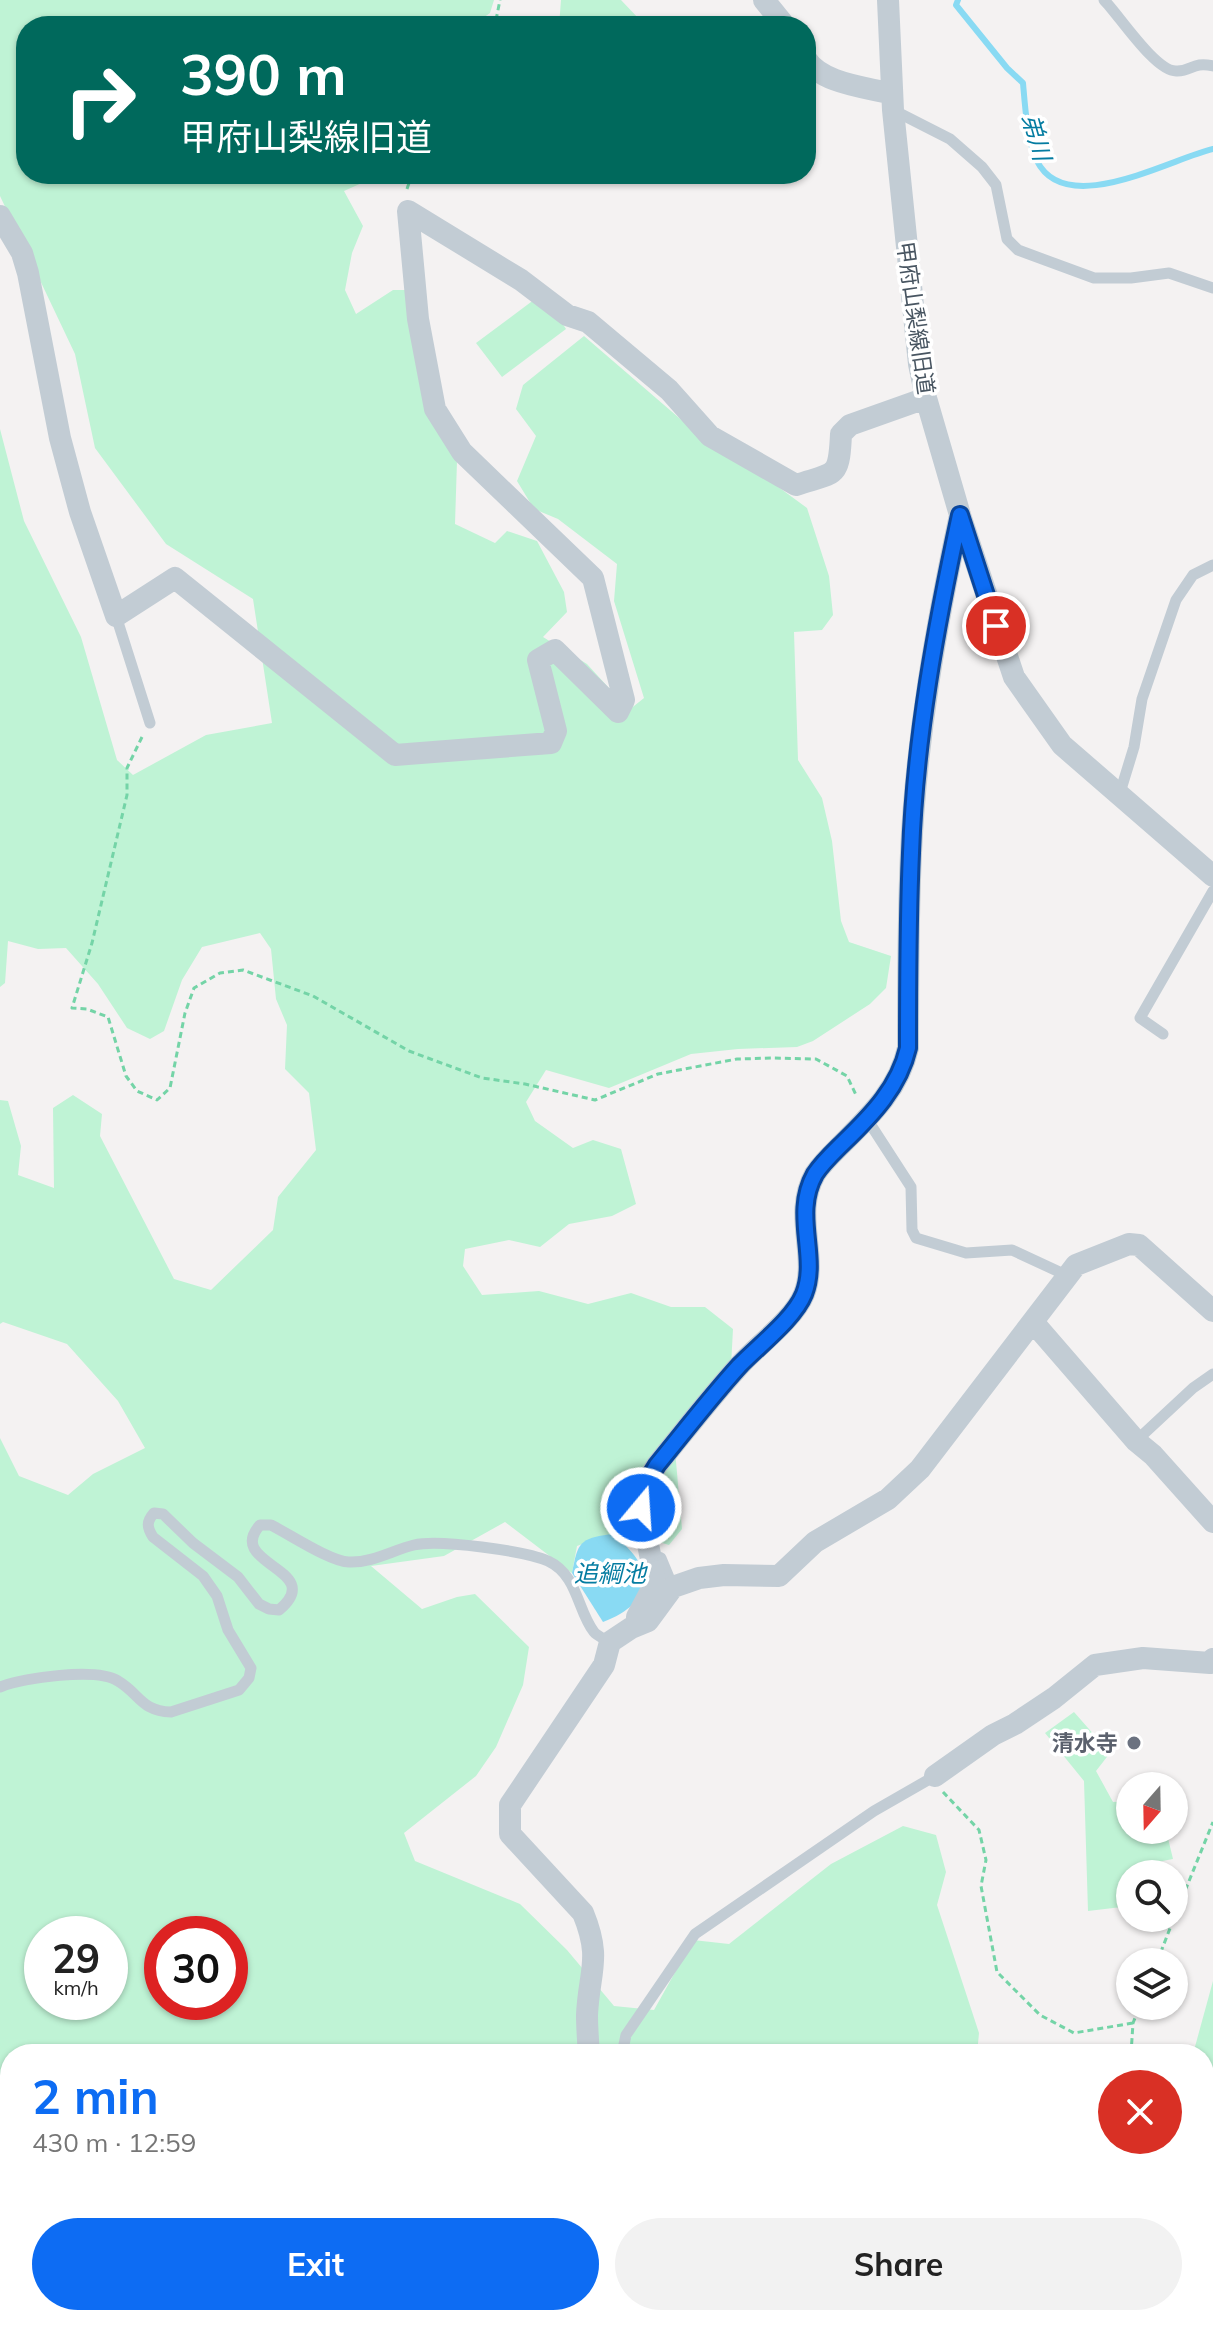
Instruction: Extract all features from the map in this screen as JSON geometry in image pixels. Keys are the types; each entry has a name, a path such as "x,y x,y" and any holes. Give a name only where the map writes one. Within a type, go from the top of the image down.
{"street":[{"path":"764,0 777,16"},
{"name":"甲府山梨線旧道","path":"888,0 905,245 919,364 960,515 1014,677 1062,745 1213,876"},
{"path":"816,70 826,77 893,102"},
{"path":"0,216 25,263 60,438 80,512 116,616 175,578 395,755 551,743 556,731 538,660 555,650 618,712 624,700 593,578 462,452 435,409 418,319 408,211 521,280 567,315 588,322 669,390 710,436 796,485 833,473 840,465 841,434 850,425 926,398"},
{"path":"631,1628 652,1589 654,1575 641,1508 649,1478 729,1378 803,1297 808,1281 805,1198 811,1182 820,1166 892,1090 904,1066 908,1048 911,850 917,781 935,632 960,515"},
{"path":"589,2044 587,2013 594,1970 594,1949 589,1927 583,1913 510,1834 510,1805 604,1665 610,1642 648,1621 673,1587 699,1578 724,1575 779,1576 815,1542 888,1499 920,1469 1076,1265 1129,1244 1139,1245 1213,1311"},
{"path":"1033,1322 1136,1441 1153,1455 1213,1522"},
{"path":"935,1776 993,1735 1054,1698 1095,1665 1143,1658 1210,1663 1213,1659"}],"lane":[{"path":"1104,0 1120,16 1124,28 1166,68 1178,72 1200,63 1213,66"},
{"path":"893,102 950,139 982,167 996,185 1007,239 1018,250 1094,278 1131,278 1169,273 1213,288"},
{"path":"1119,796 1134,747 1142,699 1176,600 1193,575 1213,565"},
{"path":"116,616 150,723"},
{"path":"1163,1034 1140,1018 1213,891"},
{"path":"867,1119 911,1187 912,1230 916,1238 966,1253 1012,1250 1068,1276"},
{"path":"1136,1441 1193,1388 1213,1374"},
{"path":"0,1687 40,1676 104,1675 118,1680 144,1706 159,1712 171,1712 239,1690 249,1678 251,1668 228,1630 217,1596 203,1576 153,1537 148,1528 148,1519 154,1513 163,1514 193,1543 238,1577 259,1604 269,1609 279,1610 287,1603 292,1586 287,1576 254,1551 250,1541 260,1525 271,1525 336,1559 348,1562 376,1558 413,1545 433,1542 544,1559 563,1573 575,1590 595,1633 610,1642"},
{"path":"650,1554 661,1558 673,1587"},
{"path":"624,2044 626,2035 695,1934 874,1811 935,1776"}],"path":[{"path":"150,723 127,768 127,795 92,943 72,1008 87,1009 108,1017 126,1076 137,1091 157,1100 170,1088 185,1013 194,988 220,973 243,970 313,996 409,1051 482,1078 595,1100 658,1074 737,1059 816,1059 847,1076 867,1119"},
{"path":"935,1776 946,1796 979,1830 986,1860 981,1886 997,1972 1040,2015 1074,2033 1133,2023"},
{"path":"1188,1884 1213,1822"},
{"path":"1132,2044 1134,2020"}],"green space":[{"path":"0,0 494,0 486,16 16,16 16,184 360,184 344,191 363,226 352,253 345,290 356,314 393,290 410,290 457,461 455,524 495,543 507,531 537,541 564,592 567,612 543,637 587,664 629,710 644,698 614,601 617,564 558,519 534,509 517,481 536,436 516,409 523,385 584,336 707,442 762,475 807,508 829,576 833,615 822,630 794,632 798,760 822,798 832,841 841,921 849,942 891,956 886,988 870,1004 813,1041 797,1047 691,1054 609,1088 546,1070 526,1102 535,1121 573,1148 593,1140 621,1149 636,1204 612,1216 569,1224 540,1247 509,1240 465,1249 463,1266 482,1295 539,1291 588,1304 631,1293 671,1307 705,1307 733,1329 731,1366 674,1439 682,1529 669,1545 623,1535 603,1538 577,1546 572,1573 505,1522 444,1556 371,1566 422,1609 475,1594 529,1647 523,1685 496,1747 476,1776 404,1833 415,1861 520,1904 567,1950 614,2006 654,2010 693,1940 729,1944 831,1864 903,1826 936,1835 946,1872 937,1905 979,2033 978,2044 0,2044 0,1438 19,1476 68,1495 93,1474 145,1448 118,1401 67,1344 3,1322 0,1324 0,1100 8,1101 21,1146 18,1175 54,1188 53,1108 73,1095 102,1114 100,1136 174,1279 211,1290 273,1230 278,1197 316,1150 309,1093 285,1069 287,1025 276,999 271,949 260,933 202,947 182,980 164,1031 150,1039 127,1028 98,984 66,948 38,949 8,941 5,983 0,987 0,429 24,521 81,637 117,760 133,775 206,735 272,723 253,599 166,544 95,448 75,354 0,196"},
{"path":"561,0 621,0 636,16 560,16"},
{"path":"535,299 557,315 566,329 502,377 476,343"},
{"path":"1074,1712 1110,1753 1096,1771 1113,1802 1116,1802 1116,1844 1169,1844 1173,1859 1116,1860 1116,1908 1088,1911 1084,1781 1045,1733"},
{"path":"1213,1981 1213,2044 1196,2044"}],"water":[{"name":"追綱池","path":"611,1534 636,1558 644,1582 641,1594 633,1604 603,1622 572,1573 576,1555 586,1540"}],"waterway":[{"name":"弟川","path":"958,0 956,5 1023,83 1031,143 1037,161 1051,178 1071,185 1094,185 1120,180 1213,149"}],"place":[{"name":"清水寺","path":"1134,1743"}],"route":[{"path":"641,1508 649,1478 657,1465 803,1297 808,1281 805,1198 811,1182 820,1166 892,1090 904,1066 908,1048 911,850 919,767 935,632 960,515 996,626"}]}
